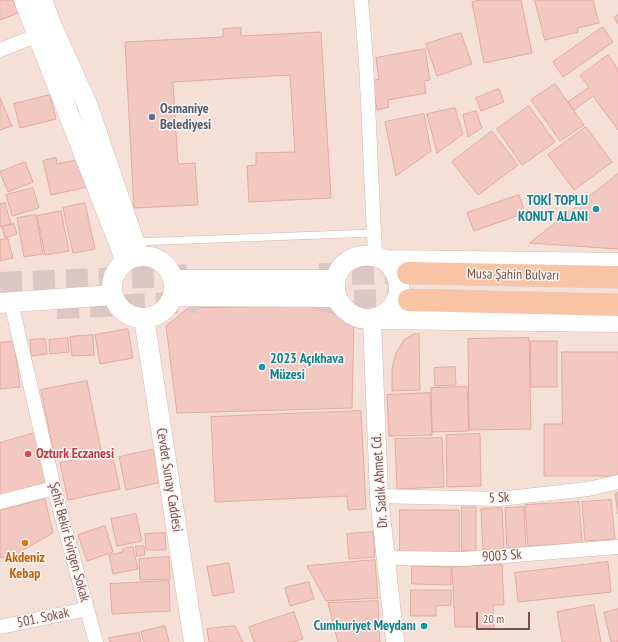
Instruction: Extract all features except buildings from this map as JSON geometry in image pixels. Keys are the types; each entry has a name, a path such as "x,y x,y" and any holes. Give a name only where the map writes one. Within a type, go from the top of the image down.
{"main road":[{"path":"24,0 133,253"},
{"path":"42,0 53,29 88,104 133,253"},
{"path":"133,253 150,256 164,264 169,269 174,288 168,306 164,311 155,316 144,318 134,317 125,312 117,304 112,289 115,274 133,253"},
{"path":"618,263 380,257 360,255 347,262 340,269 336,288 341,305 351,314 361,318 618,322"},
{"path":"372,319 389,311 399,293 398,277 393,267 380,257"},
{"name":"Musa Şahin Bulvarı","path":"408,273 618,277"},
{"path":"174,288 336,288"},
{"path":"4,299 112,289"},
{"name":"Musa Şahin Bulvarı","path":"409,300 618,305"},
{"name":"Cevdet Sunay Caddesi","path":"144,318 194,642"}],"street":[{"path":"361,0 366,61 374,233 380,257"},
{"path":"0,50 38,34"},
{"name":"Şehit Bekir Evirgen Sokak","path":"4,299 96,642"},
{"name":"Dr. Sadık Ahmet Cd.","path":"372,319 379,496 395,642"},
{"name":"5 Sk","path":"379,496 499,499 588,489 618,482"},
{"path":"0,502 54,488"},
{"name":"9003 Sk","path":"386,558 464,559 618,550"},
{"name":"501. Sokak","path":"0,627 87,608"}],"lane":[{"path":"133,253 374,233"}],"shaded area":[{"path":"0,0 618,0 618,642 0,642"}],"tunnel":[{"path":"319,274 408,273"},
{"path":"0,283 195,275"},
{"path":"321,301 409,300"},
{"path":"57,308 197,302"}],"place":[{"name":"Osmaniye Belediyesi","path":"152,117"},
{"name":"TOKİ TOPLU KONUT ALANI","path":"596,209"},
{"name":"2023 Açıkhava Müzesi","path":"262,367"},
{"name":"Ozturk Eczanesi","path":"28,454"},
{"name":"Akdeniz Kebap","path":"25,543"},
{"name":"Cumhuriyet Meydanı","path":"424,626"}]}
